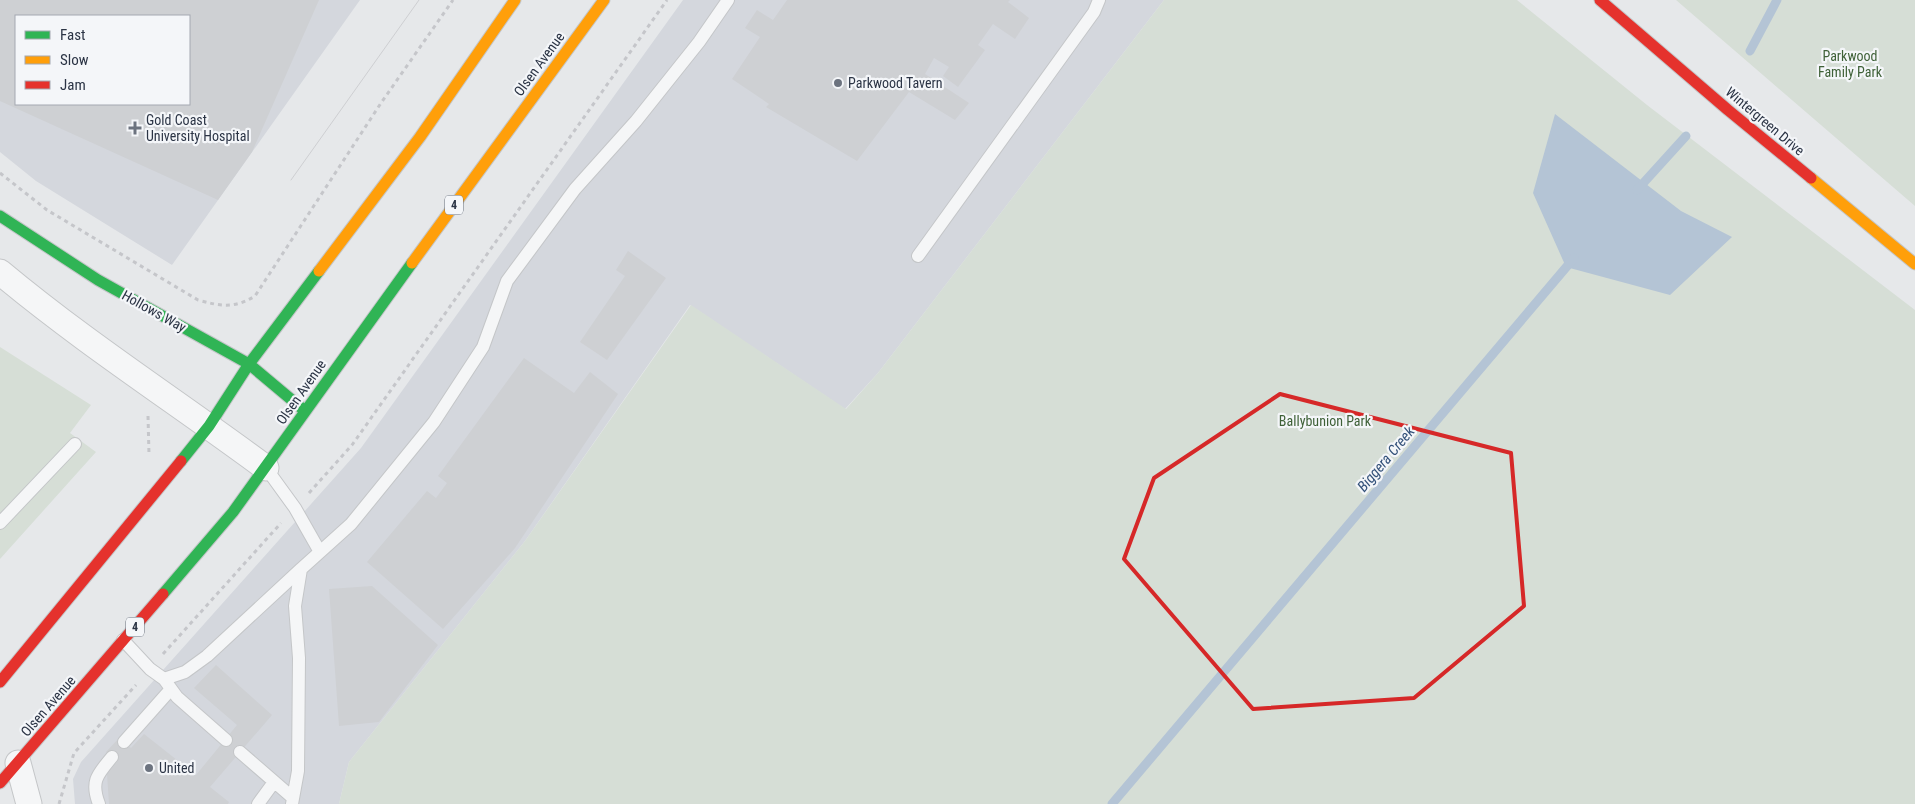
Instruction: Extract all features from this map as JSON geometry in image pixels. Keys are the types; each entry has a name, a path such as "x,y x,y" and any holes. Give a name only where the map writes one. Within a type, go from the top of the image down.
{"main road":[{"path":"0,682 209,426 249,364 420,137 515,0"},
{"name":"Olsen Avenue","path":"0,783 233,512 266,468 304,411 604,0"},
{"name":"Wintergreen Drive","path":"1600,0 1728,110 1914,264"},
{"name":"Hollows Way","path":"0,216 98,280 249,364 304,411"}],"street":[{"path":"0,272 108,356 266,468"},
{"path":"18,763 29,804"}],"lane":[{"path":"124,742 167,684 207,656 351,524 434,422 483,347 507,281 575,189 636,121 699,42 728,0"},
{"path":"918,256 1094,12 1098,0"},
{"path":"0,523 75,444"},
{"path":"266,468 295,508 320,552"},
{"path":"292,801 298,771 299,668 295,606 301,570"},
{"path":"124,640 150,669 167,684 177,697 226,740"},
{"path":"240,752 292,801"},
{"path":"99,804 95,790 97,776 112,757"},
{"path":"258,804 274,782"}],"path":[{"path":"0,173 47,210 198,300 221,306 246,302 255,296 381,103 454,0"},
{"path":"59,804 74,753 352,445 667,0"}],"highlighted area":[{"path":"1280,394 1511,453 1524,606 1414,698 1253,709 1124,559 1154,478"}],"shaded area":[{"name":"Gold Coast University Hospital","path":"0,0 360,0 172,265 36,181 0,152"},
{"path":"683,0 1164,0 878,373 845,409 690,305 525,541 349,762 339,804 75,804 73,779 81,762 361,448"}],"green space":[{"name":"Ballybunion Park","path":"1164,0 1517,0 1647,105 1915,310 1915,804 339,804 349,762 525,541 691,305 846,409 878,373"},
{"name":"Parkwood Family Park","path":"1676,0 1915,0 1915,206"},
{"path":"0,347 91,405 70,433 96,452 0,559"}],"water":[{"path":"1555,114 1681,211 1732,237 1670,295 1566,267 1533,193"}],"building":[{"name":"Gold Coast University Hospital","path":"0,0 319,0 252,152 218,200 0,101"},
{"name":"Parkwood Tavern","path":"787,0 1010,0 1008,2 1029,18 1015,39 993,24 978,45 985,50 958,87 943,76 949,67 934,58 925,74 969,103 955,120 909,92 857,161 766,107 769,104 732,79 760,37 745,28 757,10 773,20"},
{"path":"628,251 666,278 607,360 580,342 625,276 616,270"},
{"path":"524,358 574,393 590,372 618,394 515,548 443,629 367,562 427,491 436,498 447,483 438,476"},
{"path":"372,586 438,645 379,722 339,726 329,589"},
{"path":"216,665 272,715 210,787 229,802 228,804 109,804 107,774 118,761 106,752 119,738 131,748 144,734 196,775 237,725 194,688"}],"waterway":[{"name":"Biggera Creek","path":"1750,51 1777,0"},
{"name":"Biggera Creek","path":"1637,190 1686,136"},
{"name":"Biggera Creek","path":"1112,804 1574,258"}],"tram line":[{"path":"291,180 419,0"}],"traffic: fast":[{"path":"0,216 98,280 249,364 305,411"},
{"path":"163,594 233,512 412,263"},
{"path":"181,461 209,426 249,364 319,271"}],"traffic: slow":[{"path":"319,271 420,137 515,0"},
{"path":"412,263 604,0"},
{"path":"1811,178 1915,264"}],"traffic: jam":[{"path":"1600,0 1728,110 1811,178"},
{"path":"0,682 181,461"},
{"path":"0,783 163,594"}],"place":[{"name":"Parkwood Tavern","path":"838,83"},
{"name":"Gold Coast University Hospital","path":"135,128"},
{"name":"United","path":"149,768"}]}
